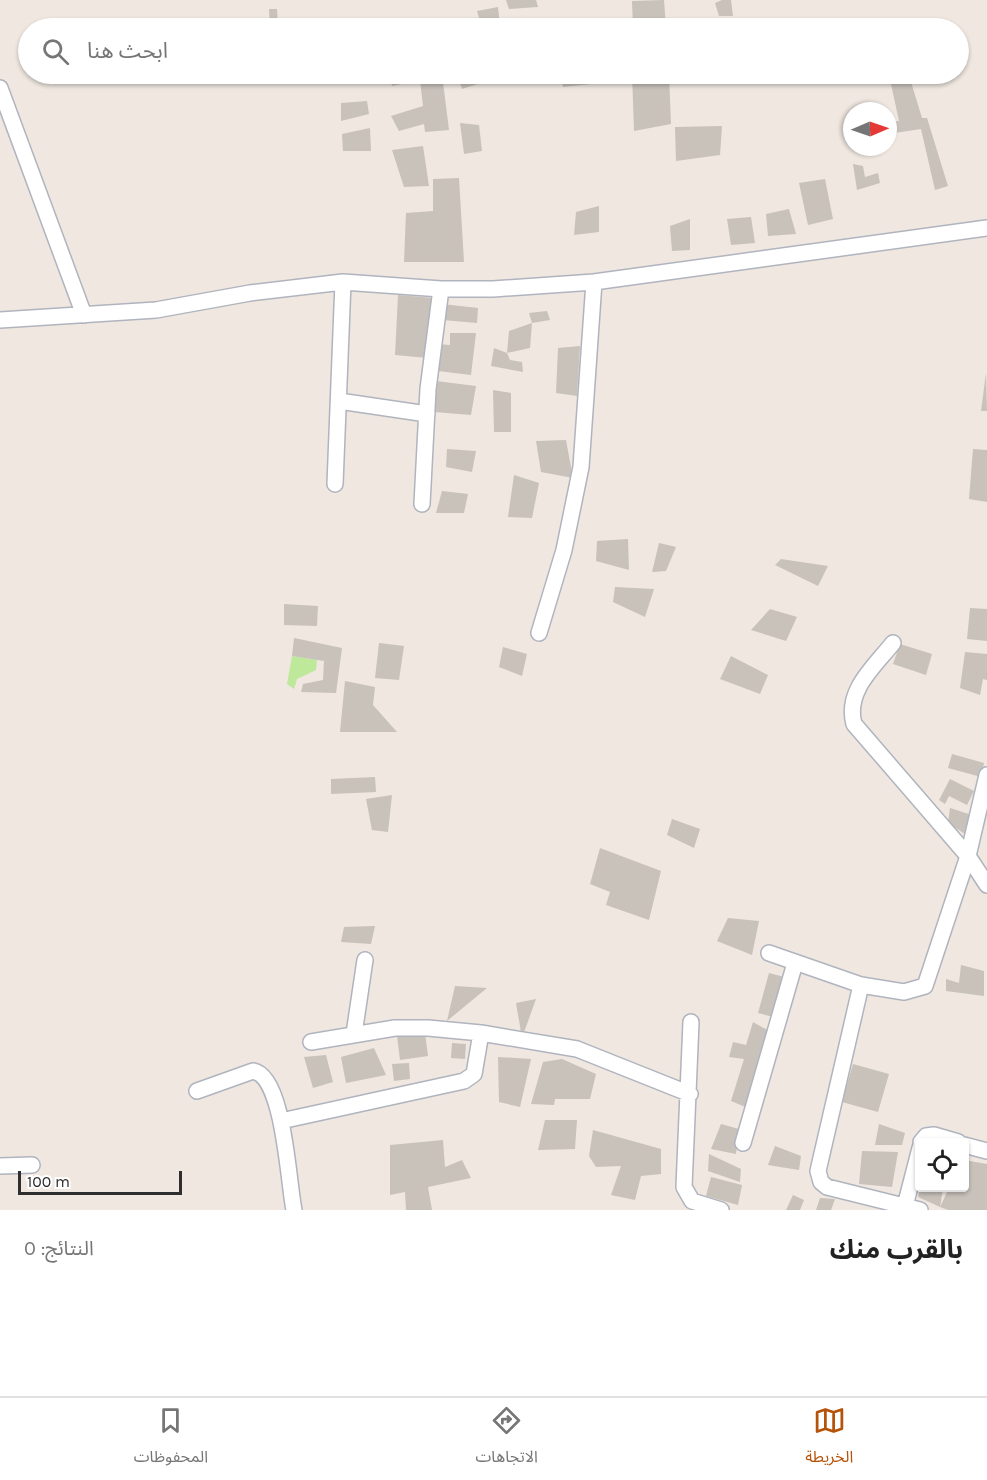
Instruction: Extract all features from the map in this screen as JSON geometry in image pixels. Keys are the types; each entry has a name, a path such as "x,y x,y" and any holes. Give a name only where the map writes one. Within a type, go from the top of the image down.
{"street":[{"path":"0,88 84,315"},
{"path":"0,320 156,310 250,292 343,282 441,289 493,289 594,282 987,228"},
{"path":"335,484 343,282"},
{"path":"539,633 564,550 581,467 594,282"},
{"path":"422,504 427,414 441,289"},
{"path":"339,401 427,414"},
{"path":"893,644 852,699 851,712 854,724 968,856 987,885"},
{"path":"769,953 861,985 904,992 925,986 968,856 987,775"},
{"path":"354,1034 365,960"},
{"path":"743,1143 795,963"},
{"path":"861,985 818,1171 821,1182 827,1187 910,1208 915,1178"},
{"path":"691,1022 690,1094 684,1187 692,1201 721,1210"},
{"path":"311,1042 354,1034 428,1028 481,1033 577,1049 690,1094"},
{"path":"281,1121 464,1081 474,1074 481,1033"},
{"path":"197,1091 253,1071 261,1072 266,1077 281,1121 294,1210"},
{"path":"925,1138 934,1135 943,1138"},
{"path":"969,1146 987,1151 987,1147"},
{"path":"0,1166 32,1165"}],"green space":[{"path":"292,656 317,660 316,670 297,679 294,689 287,684"}],"building":[{"path":"506,0 536,0 538,7 509,9"},
{"path":"664,0 665,18 633,18 632,1"},
{"path":"731,0 733,16 719,16 715,3"},
{"path":"498,7 499,18 479,18 477,11"},
{"path":"269,9 277,9 278,18 270,18"},
{"path":"420,84 443,84 449,130 425,132 424,124 399,131 391,116 423,106"},
{"path":"460,84 478,84 462,89"},
{"path":"563,84 591,84 563,87"},
{"path":"632,84 669,84 671,124 634,131"},
{"path":"891,84 912,84 922,118 927,118 948,186 935,190 921,129 897,133 897,121 899,121 897,102 895,102"},
{"path":"367,101 369,114 341,121 341,103"},
{"path":"460,123 479,125 482,151 464,154"},
{"path":"722,126 720,155 676,161 675,127"},
{"path":"370,128 371,151 343,151 342,134"},
{"path":"423,146 429,186 404,187 392,150"},
{"path":"853,164 863,166 865,177 878,173 880,183 857,190"},
{"path":"459,178 464,262 404,262 406,213 433,211 433,179"},
{"path":"825,179 833,219 808,225 799,183"},
{"path":"599,206 599,232 574,235 576,212"},
{"path":"789,209 796,234 768,236 766,214"},
{"path":"751,217 755,243 731,245 727,219"},
{"path":"690,219 690,250 672,251 670,226"},
{"path":"398,295 434,298 428,358 395,355"},
{"path":"442,304 478,308 477,323 442,320"},
{"path":"547,311 550,320 532,323 529,313"},
{"path":"532,323 530,348 507,353 509,331"},
{"path":"450,333 476,333 471,375 438,371 436,344 450,345"},
{"path":"580,346 577,396 556,393 558,348"},
{"path":"494,348 507,353 510,360 522,362 523,372 491,366"},
{"path":"986,373 987,411 981,411"},
{"path":"436,381 476,386 471,415 434,412"},
{"path":"493,390 511,393 511,432 494,432"},
{"path":"566,440 573,478 541,472 536,441"},
{"path":"447,449 476,451 472,472 446,467"},
{"path":"973,449 987,450 987,502 969,499"},
{"path":"514,475 539,483 532,518 508,517"},
{"path":"442,491 468,494 464,513 436,513"},
{"path":"628,539 629,570 596,561 597,541"},
{"path":"659,543 676,547 666,571 652,572"},
{"path":"781,559 828,566 818,586 775,565"},
{"path":"615,587 654,589 645,617 613,602"},
{"path":"284,604 318,606 317,626 284,625"},
{"path":"970,608 987,609 987,641 967,639"},
{"path":"770,609 797,617 786,641 751,630"},
{"path":"294,638 342,648 336,693 301,692 303,684 323,680 324,661 292,656"},
{"path":"379,643 404,646 399,680 375,678"},
{"path":"900,644 932,654 926,675 893,664"},
{"path":"503,647 527,654 522,676 499,667"},
{"path":"965,652 987,654 987,680 983,679 980,695 960,688"},
{"path":"731,656 768,675 760,694 720,679"},
{"path":"345,681 375,687 373,705 397,732 340,732"},
{"path":"952,754 984,763 981,777 948,768"},
{"path":"375,777 376,792 331,794 331,779"},
{"path":"950,779 974,791 967,805 949,796 945,804 939,800"},
{"path":"392,795 388,832 372,830 366,799"},
{"path":"950,808 972,815 968,836 948,823"},
{"path":"672,819 700,829 694,848 667,835"},
{"path":"600,848 661,871 649,920 606,905 610,892 590,884"},
{"path":"728,918 759,921 752,955 717,941"},
{"path":"375,926 371,944 341,942 344,927"},
{"path":"961,965 984,971 984,996 946,991 946,979 959,983"},
{"path":"769,973 784,977 773,1017 758,1013"},
{"path":"455,986 487,988 447,1021"},
{"path":"536,999 522,1038 516,1003"},
{"path":"753,1022 769,1031 748,1108 731,1101 744,1059 729,1057 733,1042 746,1045"},
{"path":"425,1033 428,1056 400,1060 397,1036"},
{"path":"452,1043 466,1044 465,1059 451,1058"},
{"path":"374,1048 386,1075 346,1083 341,1057"},
{"path":"326,1055 333,1082 313,1088 304,1057"},
{"path":"498,1057 531,1059 520,1107 499,1102"},
{"path":"562,1059 596,1074 590,1099 555,1099 554,1105 531,1104 543,1062"},
{"path":"409,1063 410,1079 394,1081 392,1064"},
{"path":"853,1064 889,1074 878,1112 842,1102"},
{"path":"545,1120 577,1120 575,1149 538,1150"},
{"path":"721,1124 739,1129 736,1154 711,1149"},
{"path":"879,1124 905,1133 902,1145 875,1145"},
{"path":"593,1130 661,1149 661,1174 641,1176 635,1200 611,1195 621,1166 596,1167 589,1156"},
{"path":"443,1140 445,1167 462,1160 471,1178 428,1187 432,1210 406,1210 405,1192 390,1195 390,1145"},
{"path":"775,1146 801,1156 799,1170 768,1165"},
{"path":"862,1151 898,1152 892,1187 859,1184"},
{"path":"709,1154 741,1169 740,1182 708,1171"},
{"path":"969,1161 987,1164 987,1210 948,1210 940,1207 947,1192 969,1192"},
{"path":"711,1177 742,1185 738,1205 706,1196"},
{"path":"919,1192 942,1192 940,1207 918,1197"},
{"path":"793,1195 804,1200 800,1210 786,1210"},
{"path":"820,1198 835,1199 831,1210 816,1210"}]}
